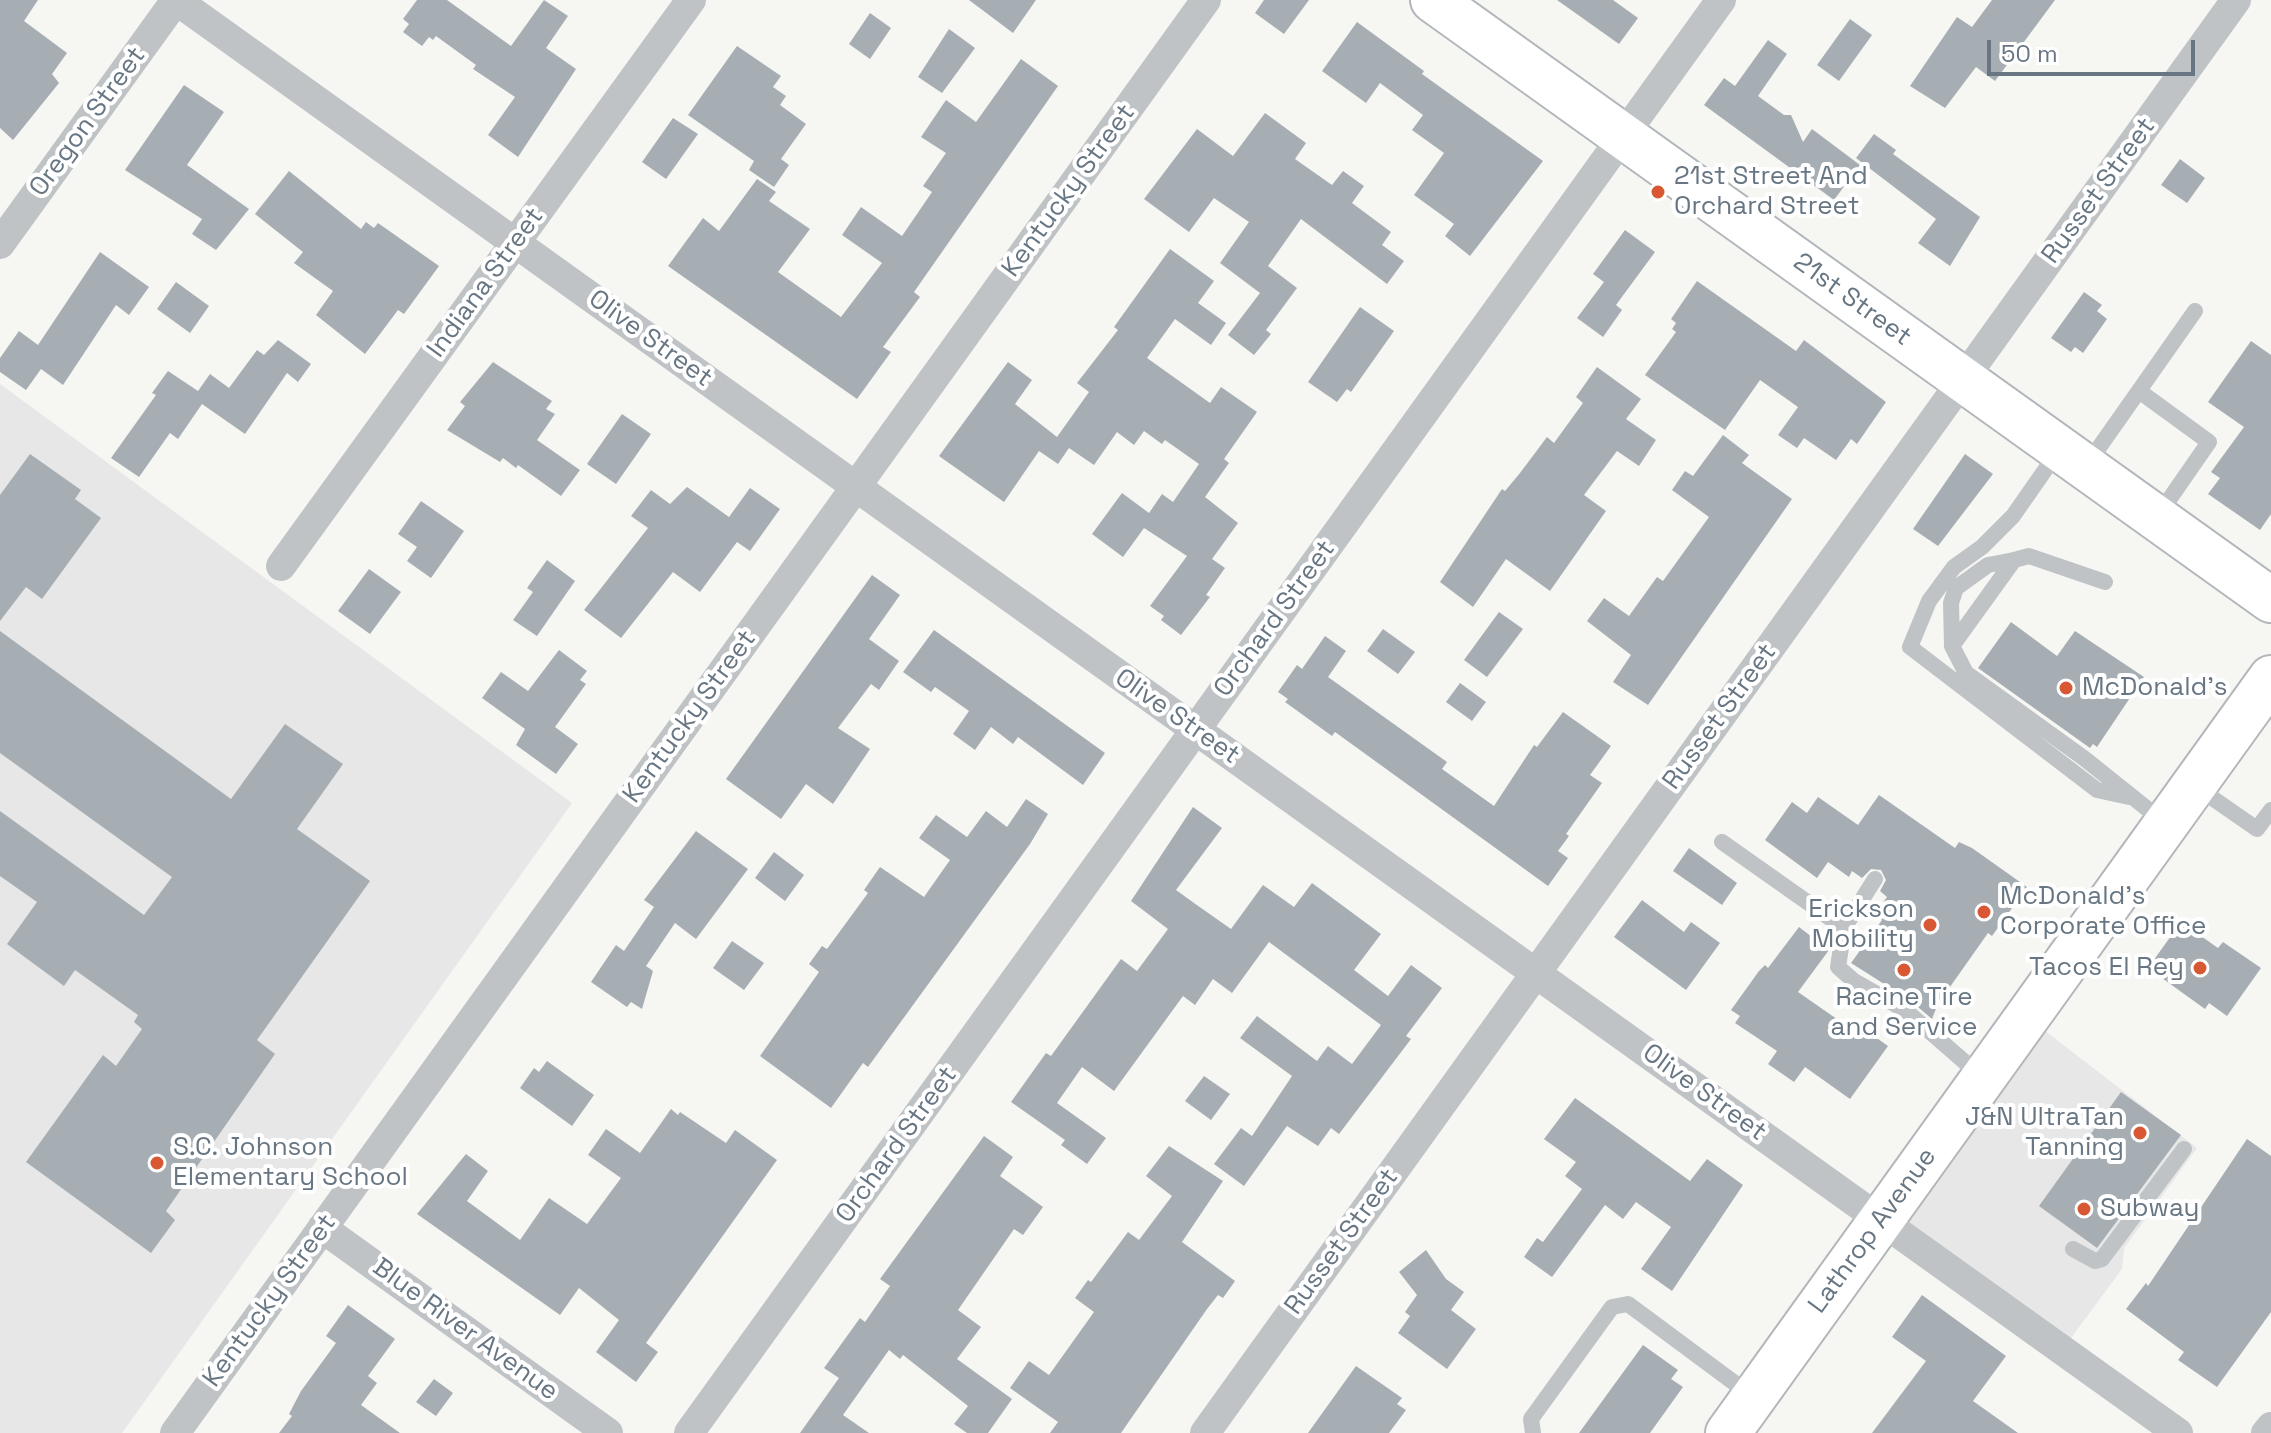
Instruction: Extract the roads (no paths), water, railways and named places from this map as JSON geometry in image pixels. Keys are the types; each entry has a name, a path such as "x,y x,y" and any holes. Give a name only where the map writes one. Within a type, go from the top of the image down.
{"street":[{"name":"Olive Street","path":"176,0 2178,1433"},
{"name":"Oregon Street","path":"0,244 176,0"},
{"name":"Indiana Street","path":"281,566 691,0"},
{"name":"Kentucky Street","path":"175,1433 1206,0"},
{"name":"21st Street","path":"1433,0 2271,600"},
{"name":"Orchard Street","path":"689,1433 1721,0"},
{"name":"Russet Street","path":"1205,1433 2236,0"},
{"name":"Lathrop Avenue","path":"1728,1433 2271,678"},
{"name":"Blue River Avenue","path":"322,1228 608,1433"},
{"path":"2266,1433 2271,1427"}],"lane":[{"path":"2129,797 2097,790 1910,647 1929,601 1954,567 1982,547 2139,391 2195,311"},
{"path":"2139,391 2209,442 2156,518"},
{"path":"1969,577 1982,547"},
{"path":"2105,582 2029,556 1988,565 1956,588 1951,603 1952,646 1966,673 2085,759 2166,824"},
{"path":"1952,646 2014,560"},
{"path":"2194,785 2257,829 2271,810"},
{"path":"1722,842 1844,928"},
{"path":"1875,879 1844,928 1838,967 1854,981 1905,1010 1983,1078"},
{"path":"2073,1249 2095,1261 2102,1259 2184,1149"},
{"path":"1533,1433 1531,1419 1612,1307 1628,1304 1754,1397"}],"place":[{"name":"21st Street And Orchard Street","path":"1658,192"},
{"name":"McDonald's","path":"2066,688"},
{"name":"McDonald's Corporate Office","path":"1984,912"},
{"name":"Erickson Mobility","path":"1930,925"},
{"name":"Tacos El Rey","path":"2200,968"},
{"name":"Racine Tire and Service","path":"1904,970"},
{"name":"J&N UltraTan Tanning","path":"2140,1133"},
{"name":"S.C. Johnson Elementary School","path":"157,1163"},
{"name":"Subway","path":"2084,1209"}]}
